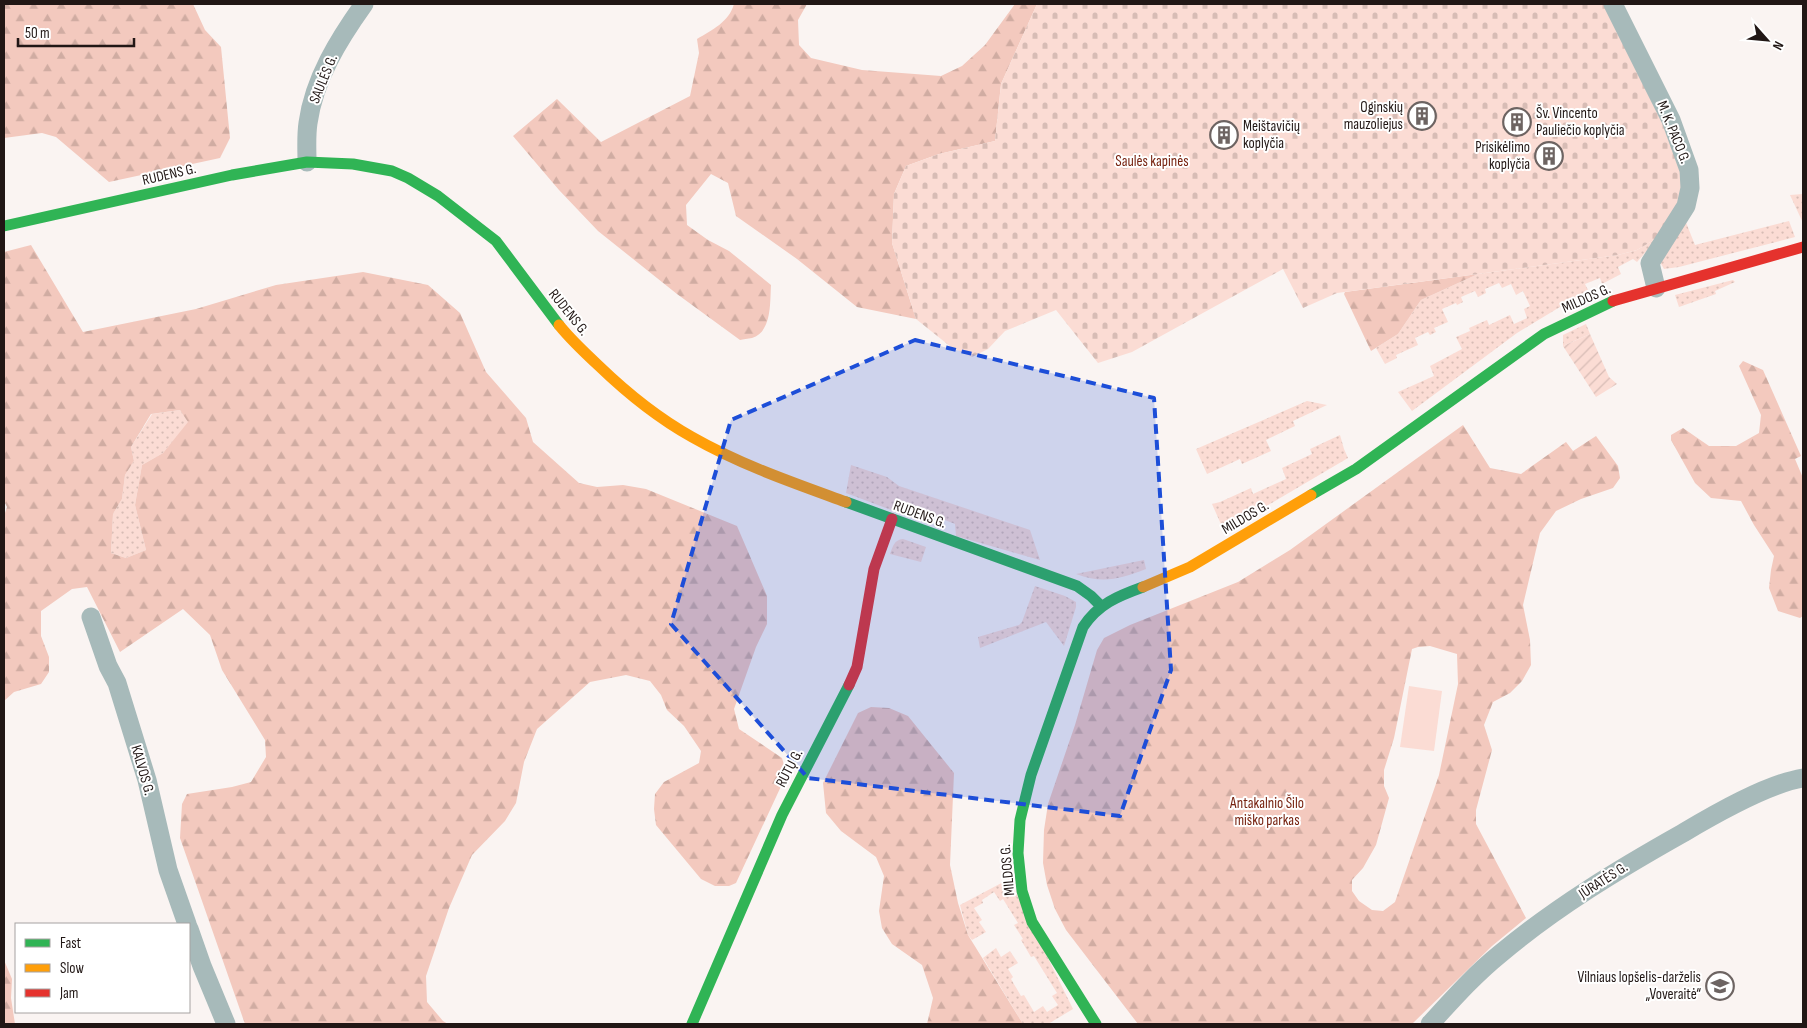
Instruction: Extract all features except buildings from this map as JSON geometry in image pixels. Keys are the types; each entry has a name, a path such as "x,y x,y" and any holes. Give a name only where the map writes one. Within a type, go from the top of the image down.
{"street":[{"name":"SAULĖS G.","path":"308,162 308,124 315,92 330,58 364,4"},
{"name":"M. K. PACO G.","path":"1613,4 1671,120 1690,170 1690,188 1686,206 1650,264 1656,288"},
{"name":"RUDENS G.","path":"4,226 226,176 308,162 332,162 371,166 392,171 422,186 453,206 496,241 569,338 620,386 662,418 693,438 767,473 1077,586 1101,606"},
{"name":"MILDOS G.","path":"1096,1024 1032,922 1022,891 1018,853 1020,820 1031,775 1088,617 1101,606 1118,596 1190,567 1356,470 1544,334 1616,299 1803,247"},
{"name":"RŪTŲ G.","path":"692,1024 782,814 857,668 874,569 892,519"},
{"name":"KALVOS G.","path":"91,617 108,666 117,682 147,780 168,870 187,923"},
{"name":"JŪRATĖS G.","path":"1430,1024 1500,954 1584,891 1724,810 1783,784 1803,778"},
{"path":"190,931 226,1024"}],"highlighted area":[{"path":"915,340 1154,398 1171,670 1120,816 808,778 671,624 731,420"}],"green space":[{"path":"4,4 193,4 205,30 221,47 230,138 220,158 109,182 56,137 42,133 4,138"},
{"path":"734,4 807,4 798,20 799,45 811,58 862,70 941,76 962,66 985,45 1015,4 1037,4 1001,84 995,141 939,154 906,166 894,194 892,243 916,319 857,307 797,259 736,216 728,183 711,174 686,205 687,225 708,240 729,251 771,285 767,323 759,335 740,340 677,294 598,231 559,190 513,136 557,99 601,142 690,96 699,53 697,39 724,21"},
{"name":"Saulės kapinės","path":"1037,4 1604,4 1667,133 1680,169 1681,196 1659,237 1637,250 1618,255 1337,293 1303,308 1283,269 1132,352 1098,363 1056,310 1005,331 988,349 972,357 951,347 916,319 892,243 894,194 906,166 939,154 995,141 1001,84"},
{"path":"1803,194 1803,223 1790,195"},
{"path":"1685,220 1695,245 1789,221 1795,237 1679,267 1664,269 1660,262"},
{"path":"1659,237 1637,262 1633,259 1618,267 1621,274 1602,284 1600,278 1585,284 1588,290 1517,333 1412,411 1398,392 1434,376 1430,366 1462,349 1456,337 1470,331 1469,328 1487,320 1489,325 1510,315 1514,324 1527,318 1524,309 1530,306 1523,291 1516,295 1511,284 1502,288 1499,283 1485,289 1486,293 1478,297 1475,291 1461,297 1463,302 1442,309 1448,322 1434,328 1436,332 1430,335 1428,332 1415,338 1418,345 1396,355 1397,358 1385,364 1376,348 1398,334 1421,300 1478,274 1618,255 1637,250"},
{"path":"31,245 83,332 196,309 276,285 363,272 428,285 460,313 486,372 526,418 533,442 579,483 597,487 623,485 646,489 737,526 767,596 767,624 756,647 734,709 739,729 782,758 784,765 783,782 736,883 729,886 715,886 701,879 656,825 655,794 664,782 699,763 701,751 684,726 667,710 661,695 650,681 626,675 590,682 537,729 524,762 516,803 505,821 472,855 449,908 426,976 427,1002 443,1021 448,1024 245,1024 180,838 182,804 187,794 251,782 266,757 265,740 222,670 210,635 183,609 120,652 87,587 72,589 41,611 41,636 49,657 49,672 41,684 14,692 4,701 4,516 7,507 4,501 4,252","holes":["180,410 188,422 163,453 142,465 135,505 146,550 126,558 111,553 113,514 122,499 125,475 134,461 131,447 151,414"]},
{"path":"1478,274 1421,300 1398,334 1371,351 1344,294 1345,292"},
{"path":"1733,280 1735,282 1715,291 1716,294 1679,307 1675,295"},
{"path":"1586,324 1590,334 1563,346 1563,335"},
{"path":"1590,334 1609,377 1617,384 1596,397 1563,346"},
{"path":"1743,361 1763,370 1801,456 1795,459 1803,478 1803,616 1800,618 1778,611 1769,588 1774,556 1741,501 1711,498 1695,483 1671,440 1671,435 1683,428 1709,446 1736,446 1759,433 1761,415 1739,366"},
{"path":"1307,401 1327,405 1293,421 1295,426 1266,440 1271,451 1242,464 1240,459 1207,474 1196,449"},
{"path":"180,410 189,422 163,453 142,465 135,505 146,550 126,558 111,553 113,514 122,499 125,475 134,461 131,447 152,414"},
{"name":"Antakalnio Šilo miško parkas","path":"1463,425 1490,468 1521,474 1566,442 1573,451 1596,436 1618,466 1620,478 1613,488 1581,499 1556,511 1540,533 1523,605 1530,640 1531,665 1522,681 1510,693 1493,702 1484,725 1492,750 1476,810 1476,824 1526,918 1492,946 1412,1024 1138,1024 1066,930 1055,909 1047,885 1043,863 1044,830 1048,804 1075,725 1097,650 1104,638 1130,625 1238,582 1290,550","holes":["1430,646 1457,654 1458,684 1439,775 1395,902 1383,911 1372,910 1359,901 1352,891 1352,880 1363,868 1376,845 1389,798 1384,786 1384,770 1394,738 1412,649"]},
{"path":"1340,435 1348,458 1224,531 1212,504 1251,488 1253,494 1286,479 1282,468 1312,454 1310,449"},
{"path":"851,465 887,477 899,486 1030,530 1040,560 956,536 955,524 932,515 931,525 846,493"},
{"path":"903,539 926,547 921,562 890,554 896,542"},
{"path":"1144,560 1146,569 1120,578 1095,579 1076,574"},
{"path":"1035,586 1065,596 1076,602 1064,646 1046,622 980,648 978,637 1019,625 1022,622"},
{"path":"1409,686 1442,691 1434,751 1400,747"},
{"path":"871,707 889,708 908,716 954,773 950,865 958,903 968,935 1023,1024 927,1024 933,998 922,965 892,944 882,928 879,911 884,876 876,857 841,831 826,813 823,783 858,713"},
{"path":"1009,879 1073,1009 1048,1024 1023,1024 983,958 996,948 1001,957 1010,951 1018,963 1008,969 1013,977 1011,979 1021,996 1024,995 1034,1012 1043,1006 1047,1012 1058,1005 1052,996 1057,993 1034,956 1031,957 1021,940 1023,939 1014,925 1018,923 1003,899 1000,901 994,892 982,900 983,903 974,908 982,920 979,922 986,932 972,940 968,935 960,905"},
{"path":"4,960 12,979 11,998 15,1024 4,1024"}],"traffic: fast":[{"path":"4,226 232,175 307,162 353,164 392,171 408,178 438,196 496,241 559,325"},
{"path":"1311,495 1356,469 1544,334 1613,301"},
{"path":"846,502 1077,586 1101,606"},
{"path":"1096,1024 1032,922 1022,891 1018,853 1020,820 1031,775 1083,627 1095,612 1109,602 1143,587"},
{"path":"692,1024 782,815 849,685"}],"traffic: slow":[{"path":"559,325 578,346 621,386 679,430 749,465 846,502"},
{"path":"1143,587 1190,567 1311,495"}],"traffic: jam":[{"path":"1613,301 1803,247"},
{"path":"849,685 857,667 874,569 892,519"}],"place":[{"name":"Oginskių mauzoliejus","path":"1422,116"},
{"name":"Šv. Vincento Pauliečio koplyčia","path":"1517,122"},
{"name":"Meištavičių koplyčia","path":"1224,135"},
{"name":"Prisikėlimo koplyčia","path":"1549,156"},
{"name":"Vilniaus lopšelis-darželis „Voveraitė“","path":"1720,986"}]}
